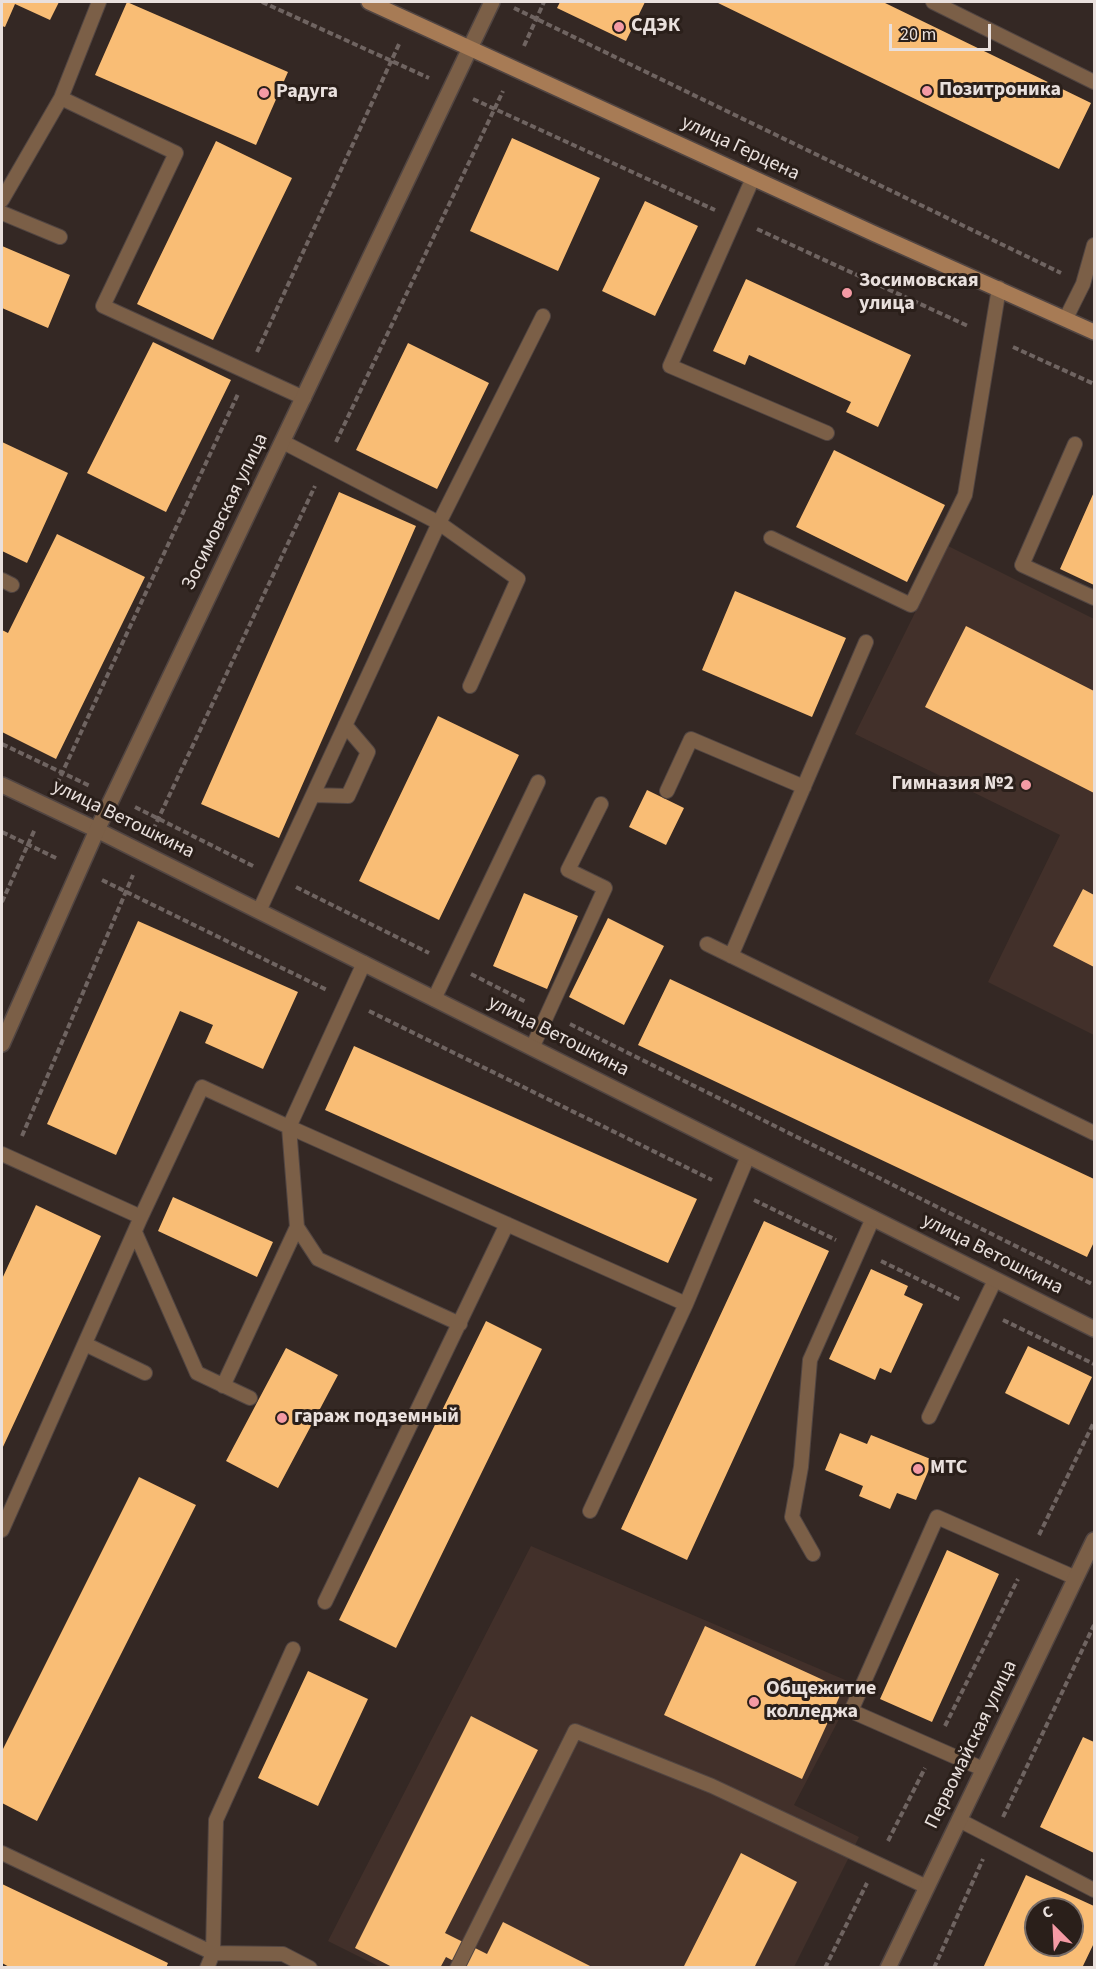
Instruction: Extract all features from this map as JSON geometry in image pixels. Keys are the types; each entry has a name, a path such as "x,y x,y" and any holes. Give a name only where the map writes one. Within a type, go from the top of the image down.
{"main road":[{"name":"улица Герцена","path":"369,2 1095,332"}],"street":[{"name":"Зосимовская улица","path":"2,1044 97,830 492,2"},
{"name":"улица Ветошкина","path":"2,785 97,830 1095,1329"},
{"name":"Первомайская улица","path":"888,1968 1095,1540"}],"lane":[{"path":"2,200 61,99 99,2"},
{"path":"933,2 1095,82"},
{"path":"61,99 176,153 103,306 304,398"},
{"path":"753,178 669,366 827,433"},
{"path":"2,213 60,237"},
{"path":"1066,318 1083,284 1095,245"},
{"path":"771,538 911,605 965,495 999,288"},
{"path":"259,911 439,523 543,316"},
{"path":"283,442 439,523 518,579 470,686"},
{"path":"1075,444 1022,565 1095,598"},
{"path":"731,956 866,642"},
{"path":"313,795 348,796 368,752 345,725"},
{"path":"667,791 691,739 804,787"},
{"path":"434,999 538,782"},
{"path":"532,1048 605,888 568,870 601,804"},
{"path":"707,944 1095,1133"},
{"path":"364,963 289,1127 297,1227 318,1259 460,1324"},
{"path":"2,1530 141,1217 202,1087 686,1304"},
{"path":"7,1156 141,1217"},
{"path":"590,1511 686,1304 748,1156"},
{"path":"813,1554 792,1517 801,1467 810,1360 873,1218"},
{"path":"325,1602 507,1224"},
{"path":"223,1386 297,1227"},
{"path":"135,1232 197,1373 250,1398"},
{"path":"929,1417 995,1280"},
{"path":"85,1344 145,1373"},
{"path":"983,1769 851,1711 937,1517 1076,1578"},
{"path":"207,1968 213,1953 216,1821 293,1649"},
{"path":"457,1968 575,1731 712,1786 927,1887"},
{"path":"959,1820 1095,1890"},
{"path":"2,1853 213,1953 283,1954 310,1968"}],"path":[{"path":"262,2 1095,384"},
{"path":"7,1156 158,819 495,110 544,2"},
{"path":"537,18 1083,284"},
{"path":"2,902 410,20"},
{"path":"2,744 274,876 1095,1285"},
{"path":"2,832 1095,1364"},
{"path":"825,1968 1095,1422"},
{"path":"934,1968 993,1837 1095,1625"}],"shaded area":[{"name":"Гимназия №2","path":"948,546 1094,619 1094,1035 988,982 1060,835 855,734"},
{"path":"531,1546 857,1685 794,1805 859,1837 794,1967 380,1967 328,1941"}],"building":[{"path":"2,2 59,2 50,20 15,4 5,27 2,26"},
{"path":"127,2 288,72 256,145 95,75"},
{"path":"560,2 645,2 626,41 557,8"},
{"path":"716,2 883,2 1091,103 1059,169"},
{"path":"512,138 600,178 558,271 470,231"},
{"path":"216,141 292,178 213,340 137,304"},
{"path":"645,201 698,226 655,316 602,291"},
{"path":"2,246 70,275 48,328 2,308"},
{"path":"746,279 911,355 878,427 846,412 851,402 749,355 745,365 713,351"},
{"path":"153,342 231,380 166,512 87,473"},
{"path":"408,343 489,383 437,489 356,450"},
{"path":"2,442 68,473 27,563 2,551"},
{"path":"834,450 945,505 907,582 796,527"},
{"path":"339,492 416,526 279,838 201,804"},
{"path":"1094,492 1094,585 1060,569"},
{"path":"57,534 145,577 56,759 2,732 2,630 8,633"},
{"path":"735,591 846,638 812,717 702,670"},
{"path":"966,626 1094,691 1094,793 925,707"},
{"path":"438,716 519,755 439,920 359,881"},
{"path":"647,790 684,808 666,845 629,827"},
{"path":"1083,889 1094,895 1094,967 1053,946"},
{"path":"524,893 578,916 547,989 493,966"},
{"path":"608,918 664,946 624,1025 569,997"},
{"path":"138,921 298,992 263,1069 205,1043 213,1025 180,1011 116,1155 47,1124"},
{"path":"670,979 1094,1179 1094,1242 1087,1257 638,1045"},
{"path":"354,1046 697,1199 668,1263 325,1110"},
{"path":"173,1197 273,1242 257,1277 158,1231"},
{"path":"36,1205 101,1236 2,1449 2,1279"},
{"path":"764,1221 829,1251 687,1560 621,1529"},
{"path":"871,1269 908,1286 904,1295 923,1304 891,1373 880,1368 875,1380 829,1359"},
{"path":"486,1321 542,1349 396,1648 339,1620"},
{"path":"1028,1346 1092,1377 1069,1425 1005,1393"},
{"name":"гараж подземный","path":"286,1348 338,1375 278,1488 226,1461"},
{"path":"840,1433 867,1444 871,1435 933,1460 916,1500 897,1493 890,1509 859,1496 863,1486 825,1470"},
{"path":"139,1477 196,1505 37,1821 2,1803 2,1751"},
{"path":"947,1550 999,1574 932,1722 880,1699"},
{"name":"Общежитие колледжа","path":"705,1626 843,1689 802,1779 664,1715"},
{"path":"308,1671 368,1699 318,1806 258,1778"},
{"path":"471,1716 538,1750 445,1933 487,1954 503,1922 594,1968 467,1968 446,1957 440,1968 394,1968 355,1948"},
{"path":"1083,1737 1094,1742 1094,1853 1040,1827"},
{"path":"741,1853 797,1882 754,1968 683,1968"},
{"path":"1026,1875 1074,1897 1024,1897 1024,1957 1084,1957 1084,1901 1094,1906 1094,1943 1082,1968 983,1968"},
{"path":"2,1884 168,1963 166,1968 11,1968 2,1963"}],"place":[{"name":"СДЭК","path":"619,27"},
{"name":"Позитроника","path":"927,91"},
{"name":"Радуга","path":"264,93"},
{"name":"Зосимовская улица","path":"847,293"},
{"name":"Гимназия №2","path":"1026,785"},
{"name":"гараж подземный","path":"282,1418"},
{"name":"МТС","path":"918,1469"},
{"name":"Общежитие колледжа","path":"754,1702"}]}
